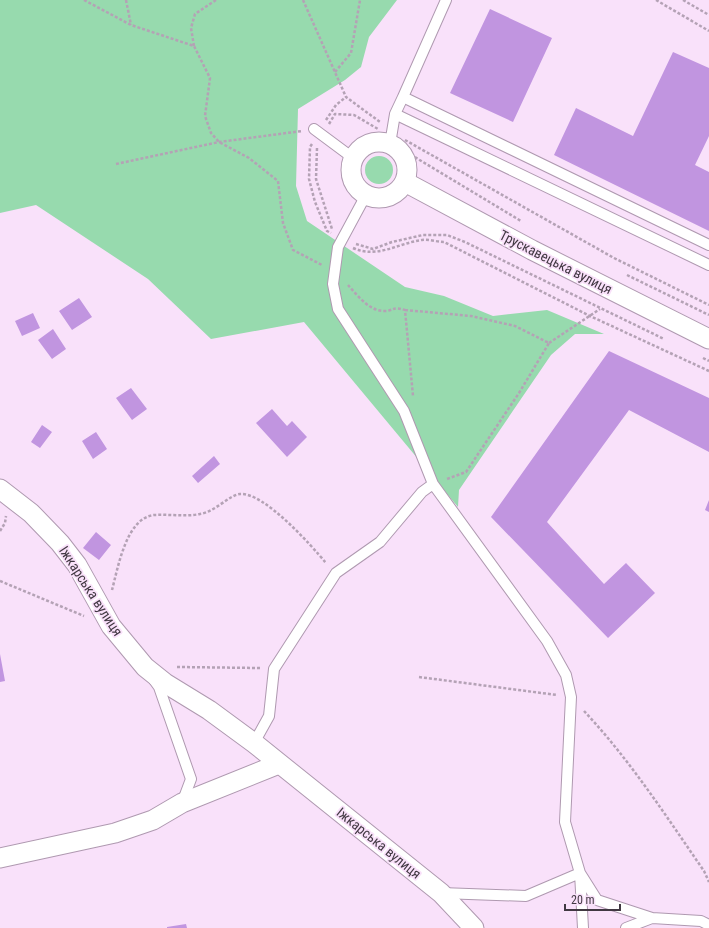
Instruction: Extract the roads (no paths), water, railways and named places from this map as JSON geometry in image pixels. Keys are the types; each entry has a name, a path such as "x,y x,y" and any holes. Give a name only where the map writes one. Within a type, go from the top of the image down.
{"street":[{"path":"391,138 406,160 407,171 405,182 398,191 389,197 377,198 366,195 358,189 352,179 350,168 353,158 360,149 369,143 391,138"},
{"name":"Трускавецька вулиця","path":"405,182 621,296 709,340"},
{"name":"Іжкарська вулиця","path":"0,489 31,513 60,543 77,565 111,626 145,667 165,683 209,710 254,743 278,764 441,893 474,928"},
{"path":"0,858 115,834 153,820 182,803 278,764"}],"lane":[{"path":"391,138 395,114 446,0"},
{"path":"402,97 709,245"},
{"path":"395,114 709,265"},
{"path":"318,132 353,158"},
{"path":"366,195 342,240 335,262 333,284 338,309 404,411 433,484 547,641 566,675 571,697 565,822 580,873 583,928"},
{"path":"254,743 269,716 274,668 336,573 380,542 422,492 433,484"},
{"path":"145,667 159,687 191,779 182,803"},
{"path":"441,893 526,896 580,873"},
{"path":"580,873 597,900 652,918 701,921 709,925"},
{"path":"626,928 652,918"}]}
